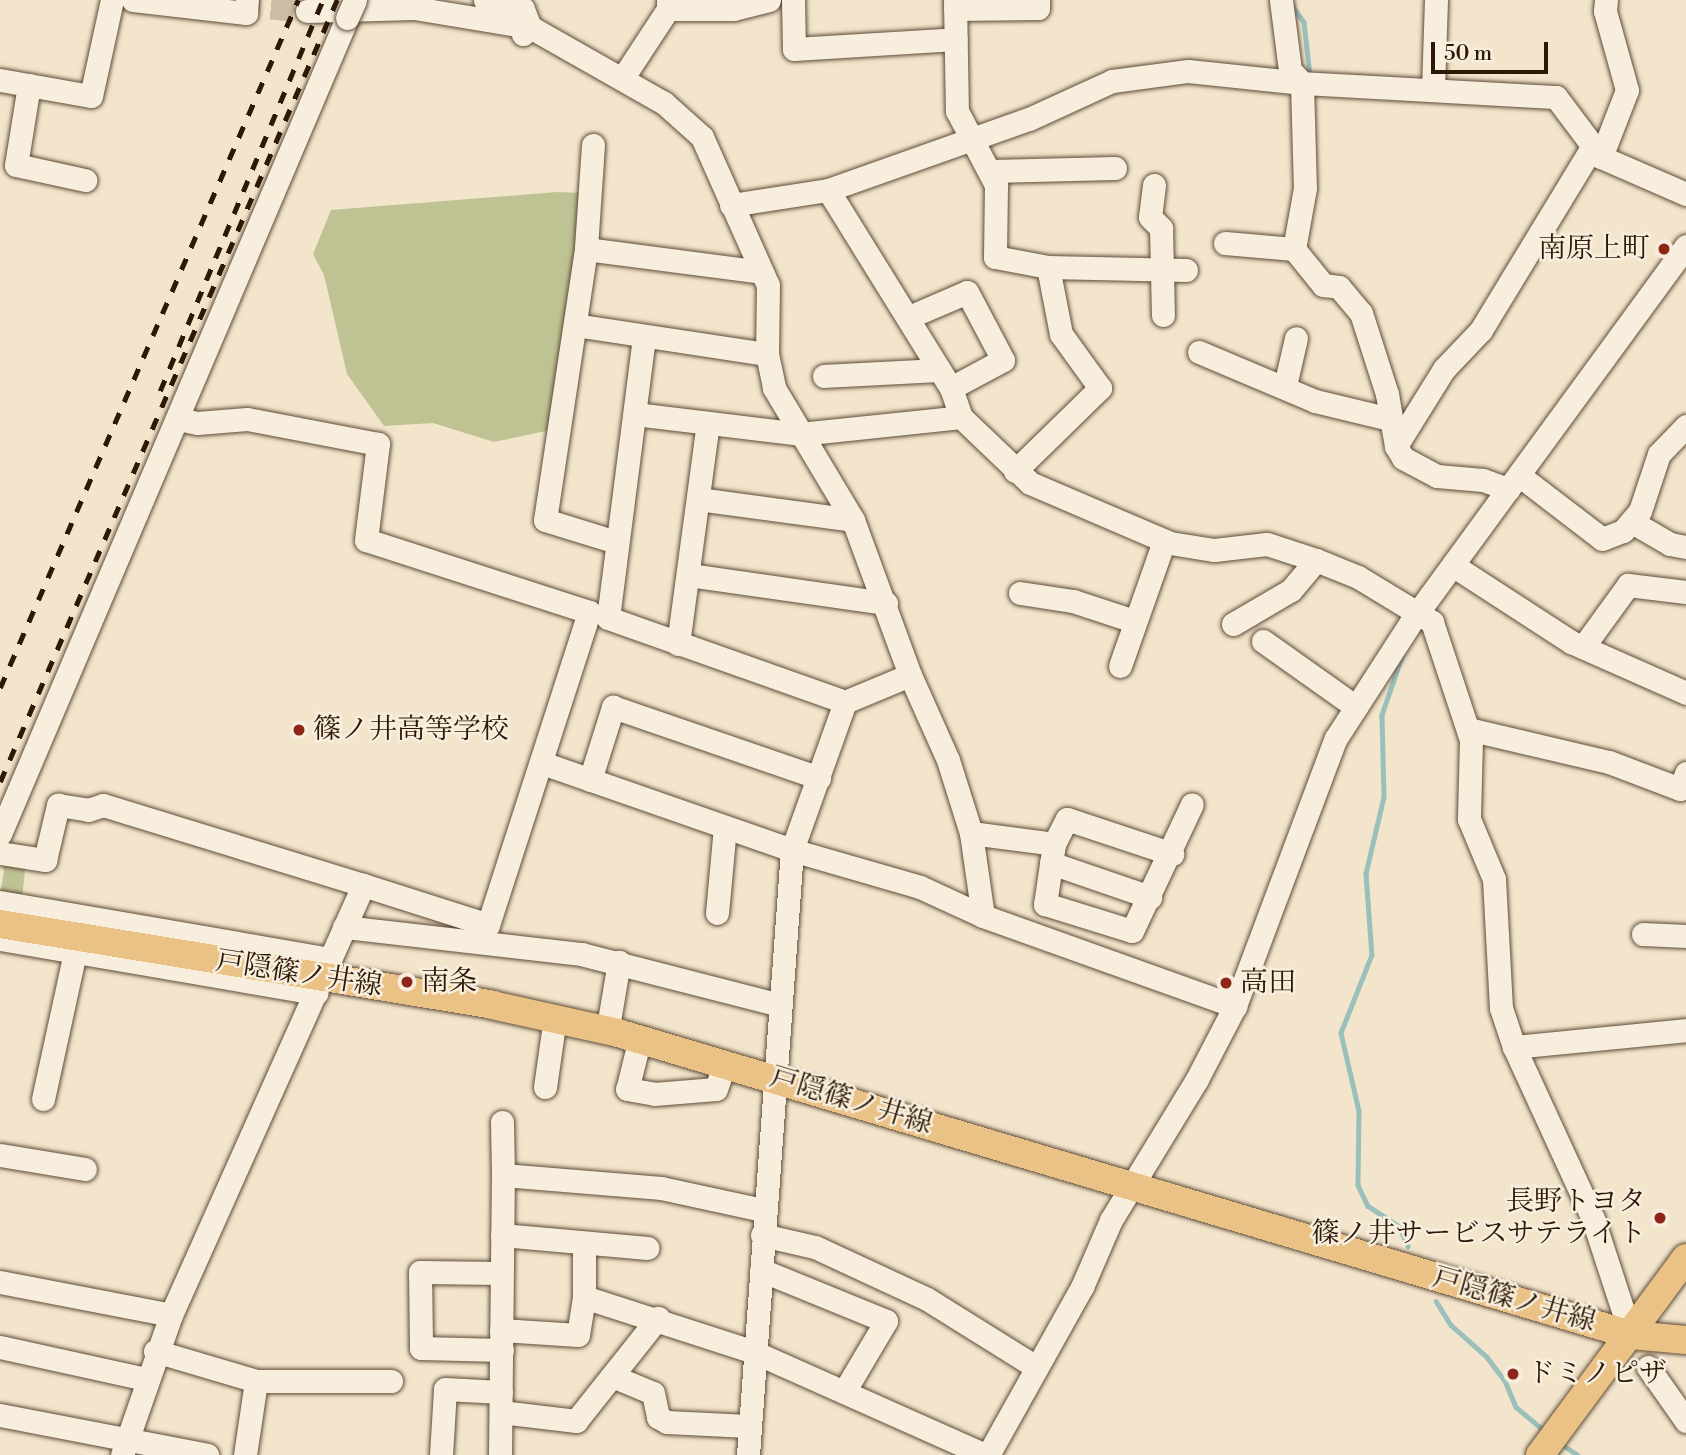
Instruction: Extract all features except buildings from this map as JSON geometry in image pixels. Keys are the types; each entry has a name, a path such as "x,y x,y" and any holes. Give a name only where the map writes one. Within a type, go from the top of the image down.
{"main road":[{"name":"戸隠篠ノ井線","path":"0,924 81,945 323,976 555,1018 773,1077 1630,1335 1686,1340"},
{"path":"1540,1455 1686,1258"}],"street":[{"path":"0,80 91,96 112,0"},
{"path":"133,0 246,13 242,2 196,0"},
{"path":"485,0 523,9 530,27"},
{"path":"622,79 668,4 714,5 769,0"},
{"path":"793,0 794,49 956,39"},
{"path":"1038,0 1038,8 955,5 957,111 969,137 991,171 996,185 995,257 1048,267 1186,270"},
{"path":"1281,0 1290,70 1309,83"},
{"path":"1433,90 1436,0"},
{"path":"1396,446 1444,369 1481,330 1596,153 1627,89 1605,11 1606,0"},
{"path":"307,11 414,8 530,27 664,103 702,137 768,285 767,354 774,388 853,520 886,603 910,675 948,760 971,833 984,916"},
{"path":"0,834 349,14 404,19 511,36 526,34 530,27"},
{"path":"731,205 828,190 969,137 1029,119 1112,80 1150,74 1241,73 1309,83 1556,97 1596,153 1686,194"},
{"path":"1294,249 1305,196 1309,83"},
{"path":"29,85 16,166 85,180"},
{"path":"593,145 586,249 545,520 616,542"},
{"path":"991,171 1115,168"},
{"path":"1154,185 1150,217 1161,228 1163,315"},
{"path":"828,190 909,317 937,370 951,388 961,417 1015,471 1086,509 1164,541 1214,550 1267,544 1316,560 1358,577 1432,622 1468,729 1472,766 1469,819 1494,879 1495,962 1501,1008 1514,1047 1593,1219 1630,1335"},
{"path":"1225,243 1294,249 1323,285 1339,287 1360,313 1396,446 1422,471 1514,482 1602,539 1632,522 1640,511 1659,454 1686,426"},
{"path":"584,1297 657,1318 754,1352 987,1455 1082,1287 1131,1185 1197,1079 1235,1006 1336,738 1419,612 1686,246"},
{"path":"586,249 762,272"},
{"path":"1015,471 1100,388 1061,334 1048,267"},
{"path":"909,317 967,292 1003,360 951,388"},
{"path":"575,325 767,354"},
{"path":"644,337 608,618 845,702 910,675"},
{"path":"1286,386 1296,338"},
{"path":"1199,352 1286,386 1315,401 1390,419"},
{"path":"824,376 937,370"},
{"path":"635,414 800,434 961,417"},
{"path":"178,419 197,423 247,419 378,444 366,540 589,612 487,933"},
{"path":"678,644 708,424"},
{"path":"698,499 853,520"},
{"path":"1632,522 1670,544 1686,547"},
{"path":"1120,666 1164,541"},
{"path":"1233,624 1291,590 1316,560"},
{"path":"1454,566 1524,614 1583,646 1686,693"},
{"path":"689,575 886,603"},
{"path":"1583,646 1628,585 1686,592"},
{"path":"1020,593 1073,601 1134,621"},
{"path":"1263,641 1356,707"},
{"path":"748,1455 763,1210 792,850 845,702"},
{"path":"590,780 613,707 819,778"},
{"path":"1468,729 1609,762 1680,789 1686,773"},
{"path":"542,763 792,850 920,887 984,916 1235,1006"},
{"path":"1045,904 1132,931 1172,854 1192,804"},
{"path":"0,853 45,860 58,805 88,810 103,805 363,885 487,933 618,962 779,1006"},
{"path":"1039,936 1052,853 1067,819 1172,854"},
{"path":"717,913 725,827"},
{"path":"971,833 1052,853 1150,897"},
{"path":"123,1447 170,1315 363,885"},
{"path":"0,902 323,976"},
{"path":"344,927 487,933"},
{"path":"1643,934 1686,936"},
{"path":"0,939 81,945 43,1099"},
{"path":"610,1015 618,962"},
{"path":"545,1087 555,1018"},
{"path":"1514,1047 1686,1030"},
{"path":"636,1054 627,1089 654,1094 716,1089 725,1063"},
{"path":"500,1455 502,1122"},
{"path":"0,1155 85,1170"},
{"path":"503,1175 661,1188 763,1210"},
{"path":"502,1235 647,1248"},
{"path":"762,1235 815,1247 927,1299 1036,1367"},
{"path":"501,1273 420,1272 421,1348 578,1335 584,1297 584,1242"},
{"path":"761,1270 886,1321 845,1390"},
{"path":"0,1282 170,1315"},
{"path":"441,1455 445,1389 576,1421 657,1318"},
{"path":"0,1348 145,1379"},
{"path":"155,1351 256,1381 391,1381"},
{"path":"1648,1367 1686,1422"},
{"path":"612,1376 653,1393 658,1417 667,1422 748,1426"},
{"path":"245,1455 256,1381"},
{"path":"0,1415 123,1447 207,1455"}],"green space":[{"path":"557,192 586,193 551,430 494,442 433,423 384,426 347,374 324,275 313,254 331,210"},
{"path":"0,859 26,861 22,898 0,895 4,871"}],"waterway":[{"path":"1291,4 1304,22 1310,75"},
{"path":"1403,654 1382,715 1384,797 1366,874 1372,955 1341,1033 1359,1111 1358,1185 1368,1206 1399,1226 1408,1246"},
{"path":"1436,1301 1451,1325 1487,1357 1505,1381 1516,1407 1545,1431"},
{"path":"1563,1445 1578,1455"}],"tunnel":[{"path":"237,4 307,11"}],"railway":[{"path":"0,688 298,0"},
{"path":"160,391 323,0"},
{"path":"0,782 337,0"}],"place":[{"name":"南原上町","path":"1664,249"},
{"name":"篠ノ井高等学校","path":"299,730"},
{"name":"南条","path":"407,982"},
{"name":"高田","path":"1226,983"},
{"name":"長野トヨタ 篠ノ井サービスサテライト","path":"1660,1218"},
{"name":"ドミノピザ","path":"1513,1374"}]}
